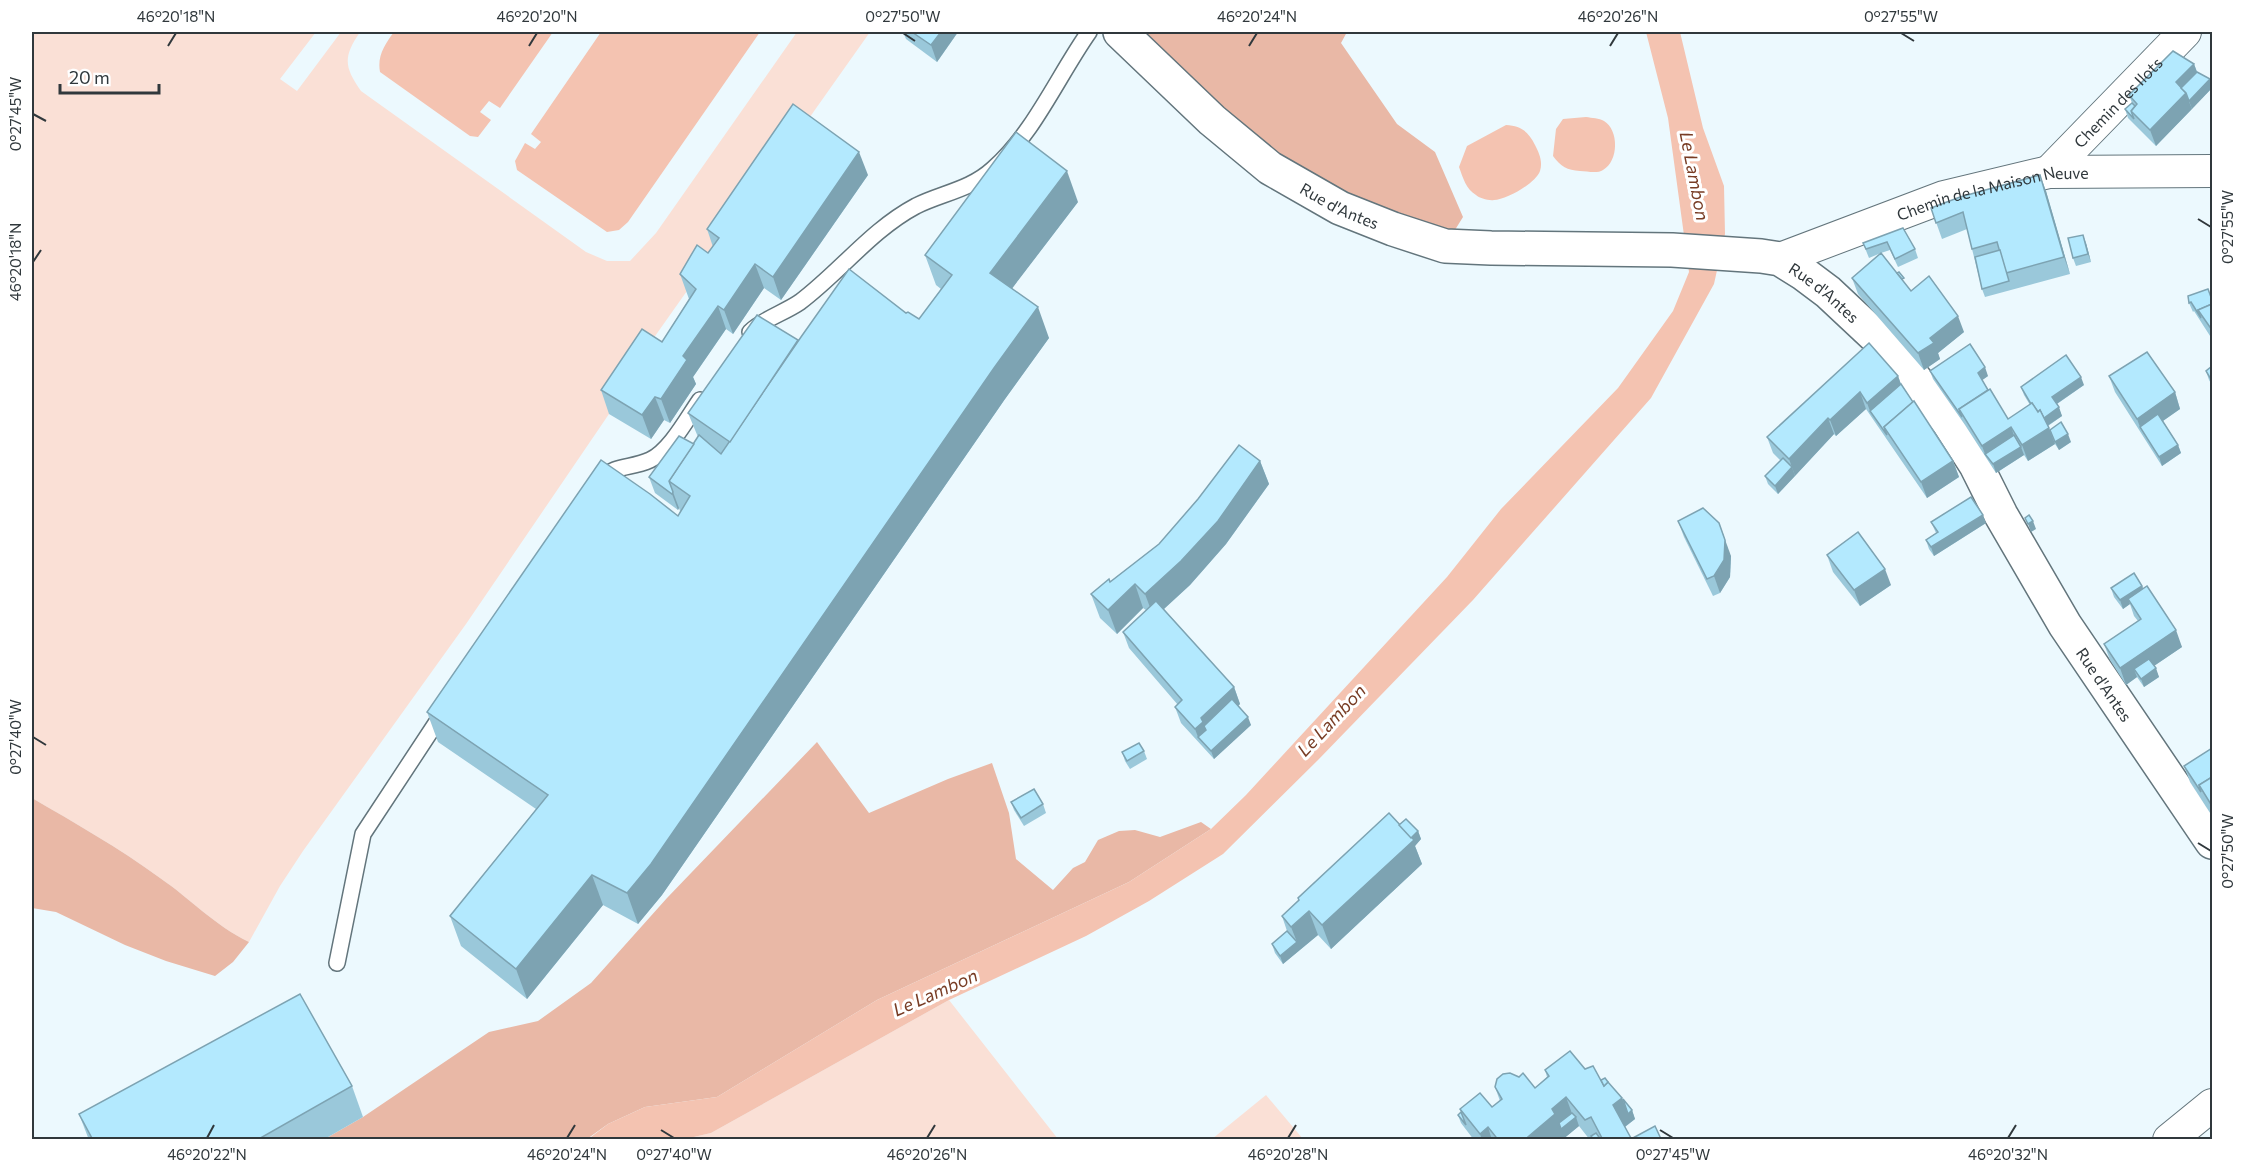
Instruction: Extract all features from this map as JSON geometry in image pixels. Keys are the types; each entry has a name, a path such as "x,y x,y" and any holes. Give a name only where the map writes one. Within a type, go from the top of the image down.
{"street":[{"name":"Rue d'Antes","path":"1120,32 1243,147 1279,174 1340,208 1393,229 1445,246 1672,250 1780,259 1828,292 1869,328 1920,385 1949,423 1976,465 2001,515 2065,625 2212,842"},
{"name":"Chemin des Ilots","path":"2049,172 2185,32"},
{"name":"Chemin de la Maison Neuve","path":"1780,259 1944,197 2049,172 2212,171"},
{"path":"2169,1140 2212,1105"}],"lane":[{"path":"738,345 757,326 785,312 802,300 887,226 915,207 969,186 993,169 1018,142 1089,32"},
{"path":"589,491 611,469 651,460 665,449 712,383"},
{"path":"338,963 363,834 453,697"}],"shaded area":[{"path":"32,32 316,32 280,79 297,91 341,32 360,32 348,55 348,62 351,75 361,91 586,252 607,261 630,261 656,233 797,32 870,32 653,339 609,414 466,624 303,851 280,886 249,942 225,928 129,856 32,798"},
{"path":"1120,32 1347,32 1341,43 1397,124 1435,152 1463,217 1445,246 1340,208"},
{"path":"817,742 869,813 992,763 1009,813 1016,859 1053,890 1073,868 1085,862 1098,840 1119,831 1135,830 1160,837 1201,822 1211,829 1129,882 877,1000 717,1097 645,1107 608,1124 587,1139 323,1140 363,1117 489,1032 538,1021 591,983 667,898"},
{"path":"32,798 129,856 225,928 249,942 233,962 215,976 125,945 56,912 32,908"},
{"path":"949,1000 1058,1139 681,1140 711,1133"},
{"path":"1266,1095 1303,1139 1212,1139"}],"water":[{"path":"394,32 553,32 500,108 489,101 480,112 491,120 478,137 470,136 380,72 381,55"},
{"path":"601,32 760,32 628,222 619,230 607,232 517,170 515,161 525,143 535,149 541,142 531,134"},
{"name":"Le Lambon","path":"1646,32 1680,32 1703,128 1724,186 1725,234 1714,284 1651,398 1473,600 1223,854 1149,901 1086,936 949,1000 711,1133 681,1140 587,1140 608,1124 645,1107 717,1097 877,1000 1129,882 1211,829 1246,795 1447,577 1501,509 1618,388 1673,311 1689,272 1668,118"},
{"path":"1586,117 1604,121 1609,125 1614,138 1612,160 1601,171 1568,169 1553,156 1556,129 1563,119"},
{"path":"1506,125 1520,128 1530,136 1540,157 1540,171 1533,181 1513,194 1499,199 1484,199 1470,190 1459,167 1467,146"}],"building":[{"path":"912,32 941,32 931,45"},
{"path":"2173,51 2194,64 2176,82 2186,93 2150,130 2131,111 2137,104 2129,95"},
{"path":"2197,72 2210,79 2189,101 2181,88"},
{"path":"2132,103 2135,106 2131,111 2134,119 2125,109"},
{"path":"793,104 859,152 773,277 755,264 724,310 718,306 683,356 687,360 661,399 655,397 642,415 601,390 642,329 662,342 696,289 680,274 697,245 708,253 719,238 707,229"},
{"path":"1016,132 1067,171 990,273 1038,307 651,864 627,893 592,875 516,969 450,916 548,795 427,712 601,460 678,516 690,496 669,481 699,435 721,454 849,269 906,313 919,319 952,275 925,255"},
{"path":"2040,175 2064,257 2006,273 1997,242 1972,249 1963,212 1936,223 1931,208 1960,197"},
{"path":"1903,228 1915,249 1895,259 1887,242 1866,249 1863,243"},
{"path":"2083,235 2088,254 2073,258 2068,238"},
{"path":"2000,250 2009,281 1982,289 1975,257"},
{"path":"1881,253 1911,291 1929,276 1958,316 1930,338 1934,343 1918,353 1852,278"},
{"path":"2208,289 2212,304 2198,310 2201,318 2191,302 2189,303 2188,296"},
{"path":"2212,304 2212,330 2198,310"},
{"path":"757,315 798,340 730,442 688,413"},
{"path":"1869,343 1898,376 1867,403 1860,392 1830,420 1828,418 1789,459 1767,437"},
{"path":"1970,344 1985,367 1978,373 1988,390 1959,409 1962,417 1930,371"},
{"path":"2147,352 2175,392 2137,419 2109,376"},
{"path":"2066,355 2081,377 2052,397 2059,407 2044,418 2040,410 2038,412 2031,404 2021,387"},
{"path":"2212,366 2212,381 2206,371"},
{"path":"1901,384 1913,402 1884,427 1887,435 1870,411"},
{"path":"1990,389 2008,419 2032,403 2038,412 2040,410 2049,428 2022,445 2011,427 1982,446 1959,409"},
{"path":"1914,401 1953,461 1921,482 1884,427"},
{"path":"2158,414 2178,445 2159,457 2140,427"},
{"path":"2061,422 2068,434 2055,442 2050,430"},
{"path":"2014,435 2021,447 1993,464 1985,454"},
{"path":"679,436 694,444 669,481 672,494 649,477"},
{"path":"1239,445 1260,461 1218,521 1181,561 1145,594 1135,584 1108,610 1091,594 1159,544 1198,499"},
{"path":"1783,458 1792,467 1775,486 1765,476"},
{"path":"1971,497 1983,515 1931,547 1926,540 1938,532 1931,522"},
{"path":"1703,508 1719,523 1725,540 1724,560 1714,576 1707,579 1678,521"},
{"path":"2029,515 2033,521 2028,524 2025,518"},
{"path":"1858,532 1885,569 1854,590 1827,555"},
{"path":"2134,573 2142,586 2120,600 2111,588"},
{"path":"2147,586 2176,630 2120,668 2104,644 2141,619 2128,599"},
{"path":"1156,601 1234,687 1201,718 1203,722 1195,729 1175,707 1182,700 1123,632"},
{"path":"2149,659 2156,668 2141,679 2134,669"},
{"path":"1232,699 1248,717 1211,751 1198,737 1206,730 1204,726"},
{"path":"1139,743 1144,751 1127,761 1122,752"},
{"path":"2212,748 2212,777 2199,785 2201,792 2184,766"},
{"path":"2212,777 2212,806 2199,785"},
{"path":"1034,789 1043,804 1021,818 1011,802"},
{"path":"1389,813 1414,840 1322,925 1309,911 1291,927 1282,916 1299,900 1298,898"},
{"path":"1406,819 1418,831 1411,838 1399,825"},
{"path":"1287,931 1297,942 1280,956 1272,944"},
{"path":"300,994 352,1086 257,1140 93,1140 79,1114"},
{"path":"1570,1051 1585,1069 1593,1066 1604,1086 1608,1082 1622,1098 1613,1105 1632,1140 1603,1140 1591,1117 1585,1120 1566,1097 1552,1109 1555,1114 1528,1137 1530,1140 1492,1140 1496,1137 1488,1127 1480,1134 1460,1109 1480,1093 1492,1107 1502,1099 1495,1087 1497,1079 1503,1074 1510,1073 1519,1077 1523,1073 1535,1088 1549,1076 1545,1070"},
{"path":"1605,1078 1608,1082 1604,1086 1601,1080"},
{"path":"1623,1099 1632,1110 1628,1114"},
{"path":"1461,1112 1466,1125 1458,1115"},
{"path":"1572,1113 1576,1117 1561,1129 1559,1123"},
{"path":"1655,1126 1661,1139 1631,1139"},
{"path":"1596,1133 1599,1137 1594,1140 1591,1136"}]}
